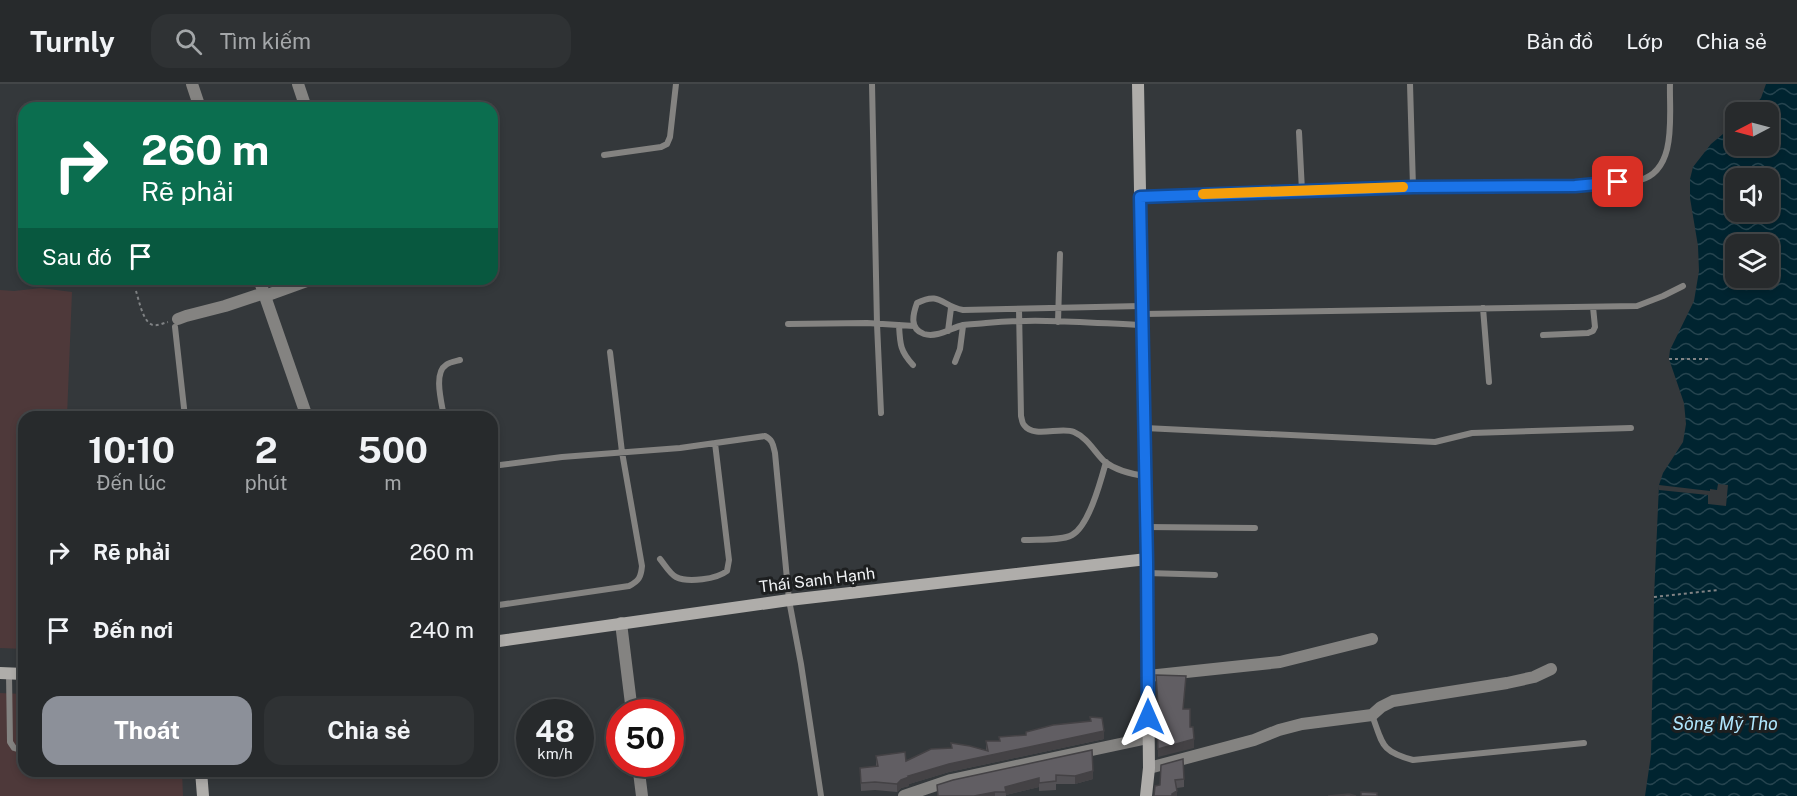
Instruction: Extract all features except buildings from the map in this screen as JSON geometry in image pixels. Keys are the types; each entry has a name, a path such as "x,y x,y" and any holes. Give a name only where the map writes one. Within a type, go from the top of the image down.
{"main road":[{"path":"1138,84 1147,559 1149,768 1146,796"},
{"name":"Thái Sanh Hạnh","path":"498,641 789,600 1147,559"},
{"path":"201,777 203,796"}],"street":[{"path":"192,84 198,102"},
{"path":"298,84 304,102"},
{"path":"261,285 305,411"},
{"path":"177,323 186,316 293,285"},
{"path":"621,623 630,699"},
{"path":"1148,676 1280,662 1372,639"},
{"path":"1149,768 1254,740 1302,724 1372,715 1393,701 1507,683 1534,677 1551,669"},
{"path":"904,796 951,780 1148,738"},
{"path":"640,777 642,796"}],"lane":[{"path":"604,154 661,147 667,144 670,137 676,84"},
{"path":"872,84 881,412"},
{"path":"1410,84 1413,187"},
{"path":"1140,197 1413,187 1575,186 1650,177 1660,167 1669,141 1670,84"},
{"path":"1299,132 1302,191"},
{"path":"1058,322 1060,254"},
{"path":"1142,315 1058,308 963,310 951,308 936,298 926,298 917,303 913,314 914,326 917,330 924,334 934,335 963,326 993,322 1058,322 1142,315 1637,306 1683,286"},
{"path":"1543,335 1593,331 1595,327 1593,307"},
{"path":"948,331 951,308"},
{"path":"1482,308 1489,382"},
{"path":"1019,309 1021,416 1024,425 1029,430 1041,432 1074,432 1116,469 1145,476"},
{"path":"177,323 184,411"},
{"path":"788,324 867,323 914,326"},
{"path":"899,325 903,354 913,365"},
{"path":"955,362 960,350 963,326"},
{"path":"498,605 629,586 637,582 641,576 642,566 622,452 610,352"},
{"path":"443,411 438,380 440,371 445,365 460,360"},
{"path":"1144,428 1436,442 1472,433 1631,428"},
{"path":"498,465 562,457 680,448 765,436 773,442 789,600 821,796"},
{"path":"660,560 673,576 679,579 700,580 722,576 727,571 729,560 715,443"},
{"path":"1024,540 1072,535 1080,527 1096,495 1106,462"},
{"path":"1146,527 1255,528"},
{"path":"1147,573 1215,575"},
{"path":"4,673 10,742 18,750"},
{"path":"1372,715 1383,745 1394,755 1413,760 1584,743"}],"path":[{"path":"136,291 149,323 155,326 177,323"},
{"path":"1669,359 1708,359"},
{"path":"1654,597 1719,590"}],"shaded area":[{"path":"41,288 72,292 67,411 18,411 18,649 0,648 0,290"},
{"path":"0,693 18,694 18,777 182,777 183,796 0,796"}],"water":[{"name":"Sông Mỹ Tho","path":"1766,84 1797,84 1797,796 1645,796 1651,755 1659,485 1663,473 1683,442 1686,424 1684,403 1669,359 1670,350 1694,301 1699,271 1698,246 1690,198 1690,179 1693,167 1711,144 1725,132 1725,156 1779,156 1779,102 1758,102"}],"pier":[{"path":"1718,484 1728,485 1726,506 1708,504 1708,495 1659,490 1659,485 1710,491 1710,489 1717,490"}],"slow traffic":[{"path":"1203,194 1403,187"}],"route":[{"path":"1148,717 1140,197 1413,187 1575,186 1618,182"}]}
